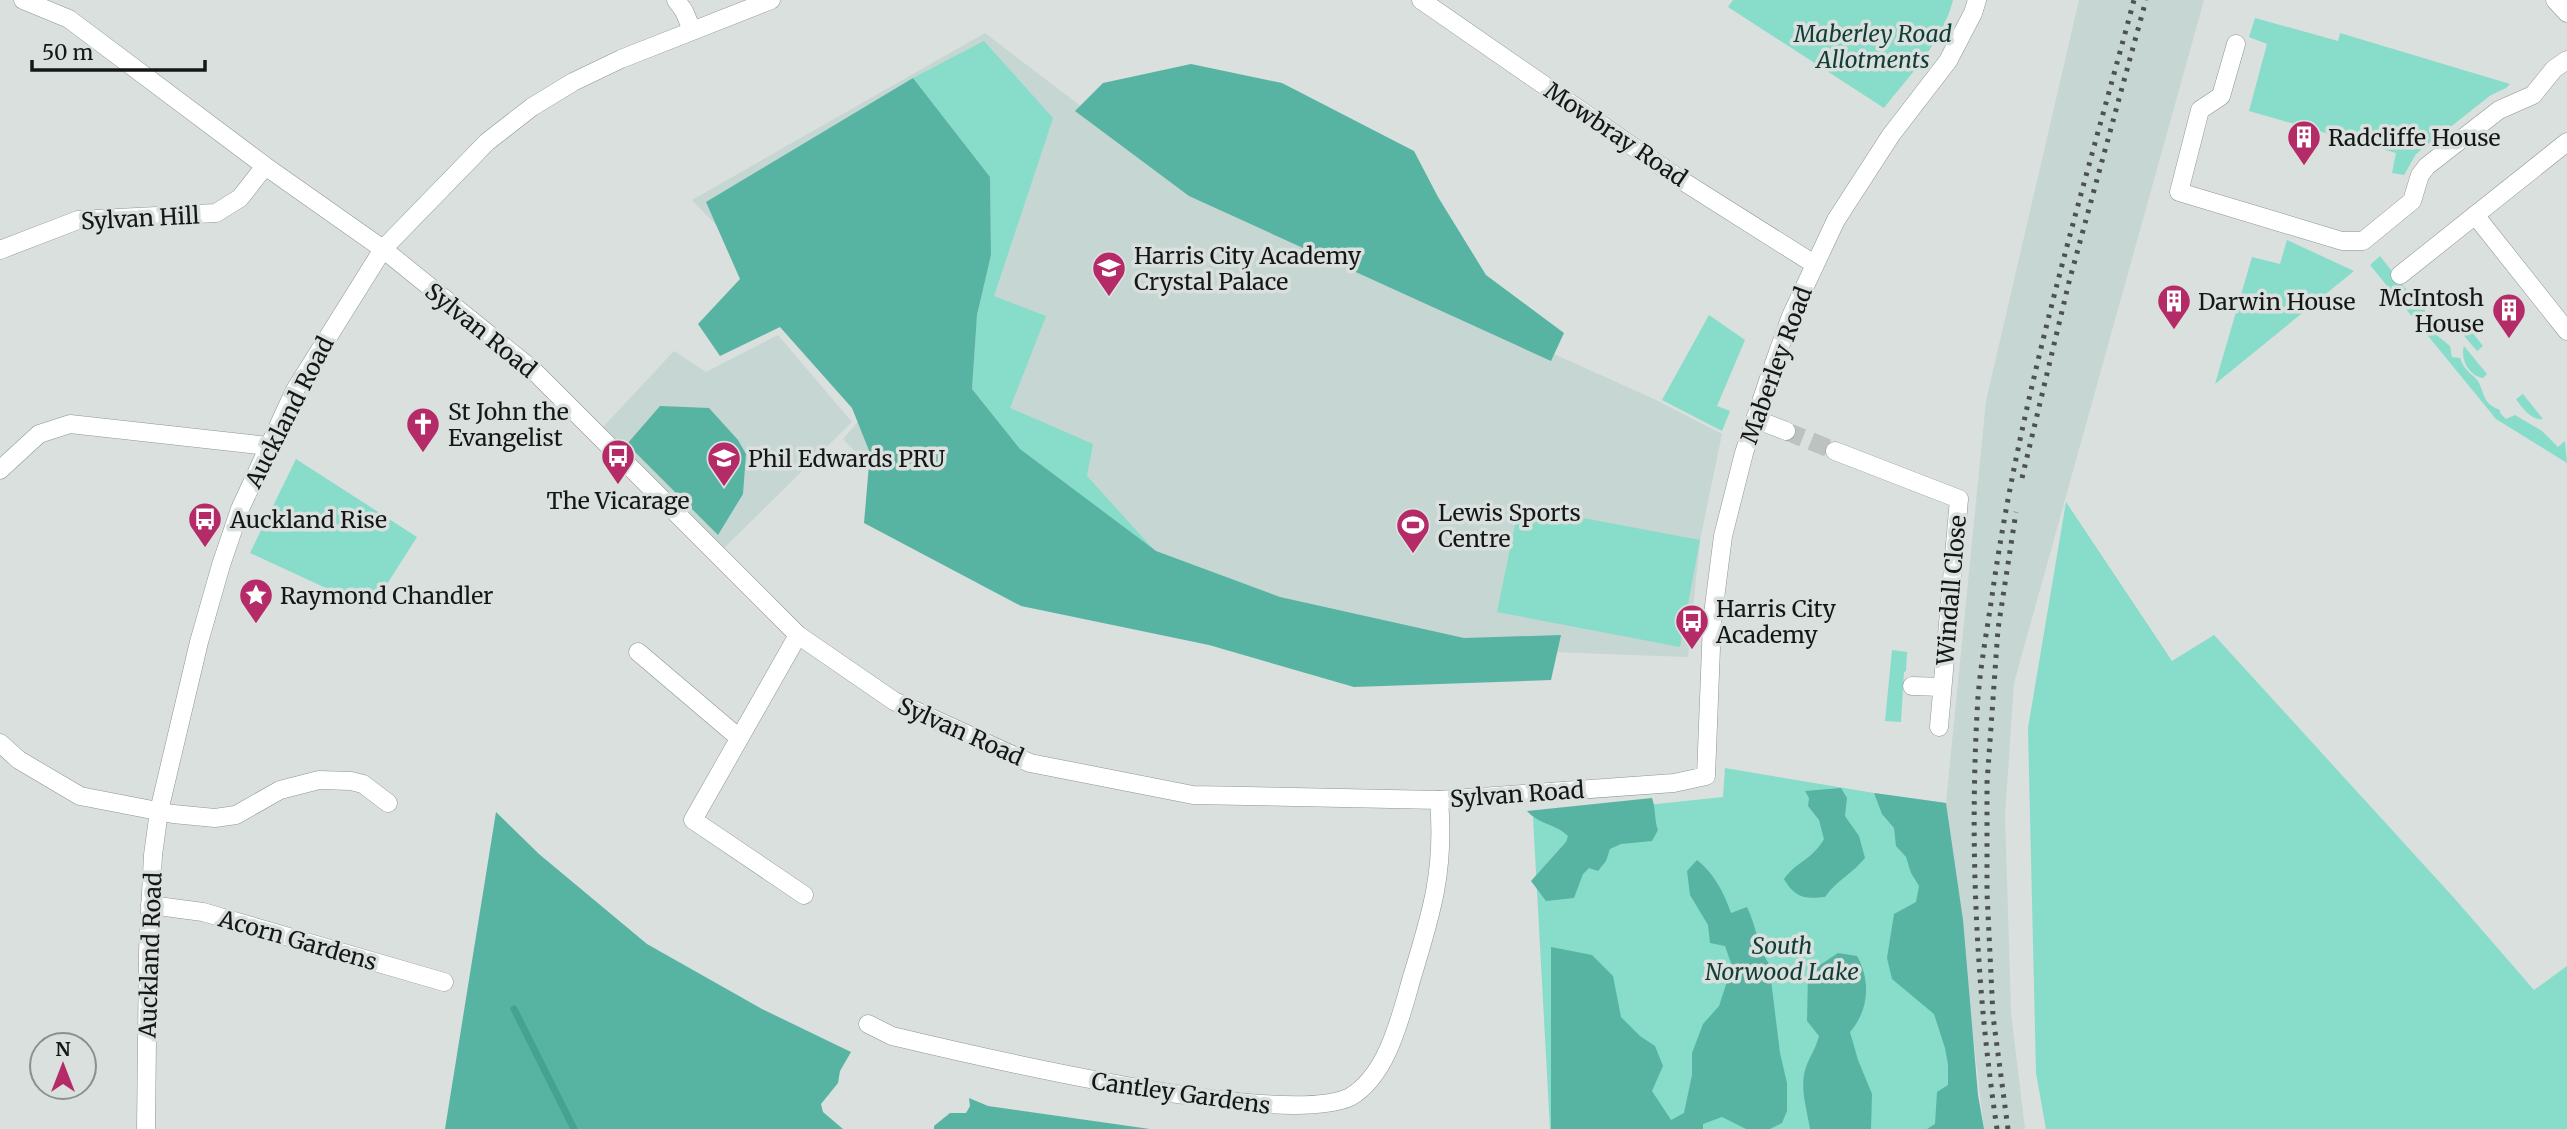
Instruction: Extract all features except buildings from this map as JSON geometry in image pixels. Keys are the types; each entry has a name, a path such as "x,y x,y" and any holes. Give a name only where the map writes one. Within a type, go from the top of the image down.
{"street":[{"path":"23,0 69,19 265,166 383,249"},
{"path":"676,0 692,30"},
{"name":"Auckland Road","path":"146,1129 150,905 159,811 217,578 240,509 295,390 383,249 487,142 532,107 573,82 621,59 771,0"},
{"name":"Mowbray Road","path":"1422,0 1681,180 1814,264"},
{"name":"Maberley Road","path":"1706,776 1712,622 1723,536 1755,419 1791,316 1836,220 1891,135 1948,61 1977,0"},
{"path":"2555,0 2567,13"},
{"path":"2236,44 2221,96 2200,110 2179,192 2342,241 2363,241 2412,201 2420,175 2427,166 2499,110 2533,95 2554,69 2567,61"},
{"path":"2400,275 2475,215 2565,149"},
{"name":"Sylvan Hill","path":"0,250 78,220 216,213 240,198 265,166"},
{"path":"2475,215 2567,331"},
{"name":"Sylvan Road","path":"383,249 533,370 798,635 894,701 1030,763 1193,795 1439,800 1674,783 1706,776"},
{"path":"1755,419 1786,431"},
{"path":"0,470 39,435 71,424 268,446"},
{"name":"Windall Close","path":"1835,451 1959,499 1939,727"},
{"path":"798,635 693,820 804,895"},
{"path":"638,652 738,737"},
{"name":"Windall Close","path":"1912,686 1942,687"},
{"path":"0,743 19,760 80,796 159,811 215,818 236,815 280,789 319,780 363,784 388,803"},
{"name":"Cantley Gardens","path":"868,1024 892,1036 1176,1097 1295,1108 1322,1107 1350,1097 1378,1067 1390,1048 1403,1010 1440,874 1442,847 1439,800"},
{"name":"Acorn Gardens","path":"150,905 203,912 444,982"}],"shaded area":[{"path":"2079,0 2204,0 2014,683 2005,815 2011,1013 2025,1129 1984,1129 1946,803 1986,401"},
{"name":"Harris City Academy Crystal Palace","path":"985,33 1191,190 1656,400 1722,434 1700,540 1688,657 1248,641 943,543 843,439 880,396 692,200"},
{"name":"Phil Edwards PRU","path":"778,335 852,422 723,549 603,427 674,351 706,372"}],"green space":[{"name":"Maberley Road Allotments","path":"1733,0 1953,0 1934,43 1884,108 1728,7"},
{"path":"2255,18 2338,41 2340,33 2510,84 2491,95 2416,154 2404,175 2392,173 2396,153 2249,111 2267,44 2249,37"},
{"path":"984,41 1053,118 994,296 1046,316 1010,408 1093,444 1087,476 1155,551 1020,449 972,389 977,315 991,255 990,177 913,78"},
{"path":"1191,64 1282,83 1414,151 1438,197 1486,275 1564,333 1551,361 1189,196 1075,111 1103,83"},
{"path":"913,78 990,177 991,255 977,315 972,389 1020,449 1156,551 1280,597 1464,638 1561,635 1551,680 1354,687 1209,645 1021,606 864,523 870,453 852,408 780,327 720,356 698,324 740,279 706,202"},
{"path":"2287,240 2354,271 2215,384 2252,257 2280,264"},
{"path":"2380,256 2414,299 2421,294 2429,303 2425,316 2432,323 2434,333 2450,346 2452,357 2460,358 2464,367 2478,382 2488,403 2500,410 2506,419 2515,415 2542,431 2558,447 2565,441 2567,463 2496,419 2370,265"},
{"path":"1709,315 1745,340 1717,406 1730,411 1722,431 1662,400"},
{"path":"2461,318 2483,346 2477,351 2454,324"},
{"path":"2464,346 2487,374 2483,378 2474,374 2467,366 2463,356"},
{"path":"2523,394 2543,419 2531,416 2521,406 2516,399"},
{"path":"660,406 709,408 738,440 746,454 743,494 718,535 627,444"},
{"path":"296,459 417,537 371,609 250,553"},
{"path":"2066,502 2172,661 2214,635 2455,899 2534,990 2567,966 2567,1129 2046,1129 2036,1073 2028,728"},
{"path":"1519,506 1700,540 1680,647 1497,612"},
{"path":"1892,650 1907,652 1901,722 1885,721"},
{"name":"South Norwood Lake","path":"1725,768 1946,803 1962,1129 1550,1129 1533,817 1723,797"},
{"path":"1841,788 1847,798 1845,816 1859,836 1865,858 1825,897 1801,896 1792,890 1784,879 1815,852 1824,839 1819,820 1808,806 1809,798 1805,791"},
{"path":"1874,793 1946,803 1963,920 1978,1095 1984,1129 1927,1129 1935,1124 1937,1092 1948,1085 1948,1065 1934,1014 1892,979 1887,958 1894,914 1916,902 1919,886 1906,857 1896,846 1894,828 1882,814"},
{"path":"1652,798 1658,830 1652,841 1621,844 1610,849 1606,861 1598,871 1589,868 1583,874 1574,898 1546,901 1531,881 1566,842 1568,836 1536,819 1527,811"},
{"path":"496,812 539,854 647,944 762,1009 851,1052 840,1071 838,1083 821,1104 823,1112 843,1129 445,1129"},
{"path":"1697,860 1718,884 1731,913 1747,907 1769,964 1780,1053 1787,1083 1787,1111 1782,1123 1770,1129 1746,1129 1722,1117 1703,1124 1703,1129 1551,1129 1551,947 1592,955 1613,976 1621,1017 1640,1036 1655,1046 1663,1066 1652,1091 1671,1120 1684,1113 1692,1075 1692,1053 1703,1024 1719,1006 1732,966 1725,946 1710,943 1708,925 1690,895 1687,871"},
{"path":"1838,953 1857,956 1866,985 1861,1014 1850,1032 1872,1094 1871,1129 1810,1129 1803,1090 1804,1075 1819,1036 1807,1021 1808,973"},
{"path":"969,1098 988,1106 1150,1129 934,1129 934,1126 950,1113 966,1113 970,1106"}],"waterway":[{"path":"514,1009 574,1129"}],"tunnel":[{"path":"1786,431 1835,451"}],"railway":[{"path":"1997,1129 1984,1022 1976,914 1975,751 1981,670 2005,514 2020,440 2074,219 2134,0"},
{"path":"2022,478 2069,282 2146,0"},
{"path":"2008,1129 1993,1016 1987,893 1987,783 1998,629 2016,512"}],"place":[{"name":"Radcliffe House","path":"2304,167"},
{"name":"Harris City Academy Crystal Palace","path":"1109,298"},
{"name":"Darwin House","path":"2174,331"},
{"name":"McIntosh House","path":"2509,340"},
{"name":"St John the Evangelist","path":"423,454"},
{"name":"The Vicarage","path":"618,486"},
{"name":"Phil Edwards PRU","path":"724,488"},
{"name":"Auckland Rise","path":"205,549"},
{"name":"Lewis Sports Centre","path":"1413,555"},
{"name":"Raymond Chandler","path":"256,625"},
{"name":"Harris City Academy","path":"1692,651"}]}
